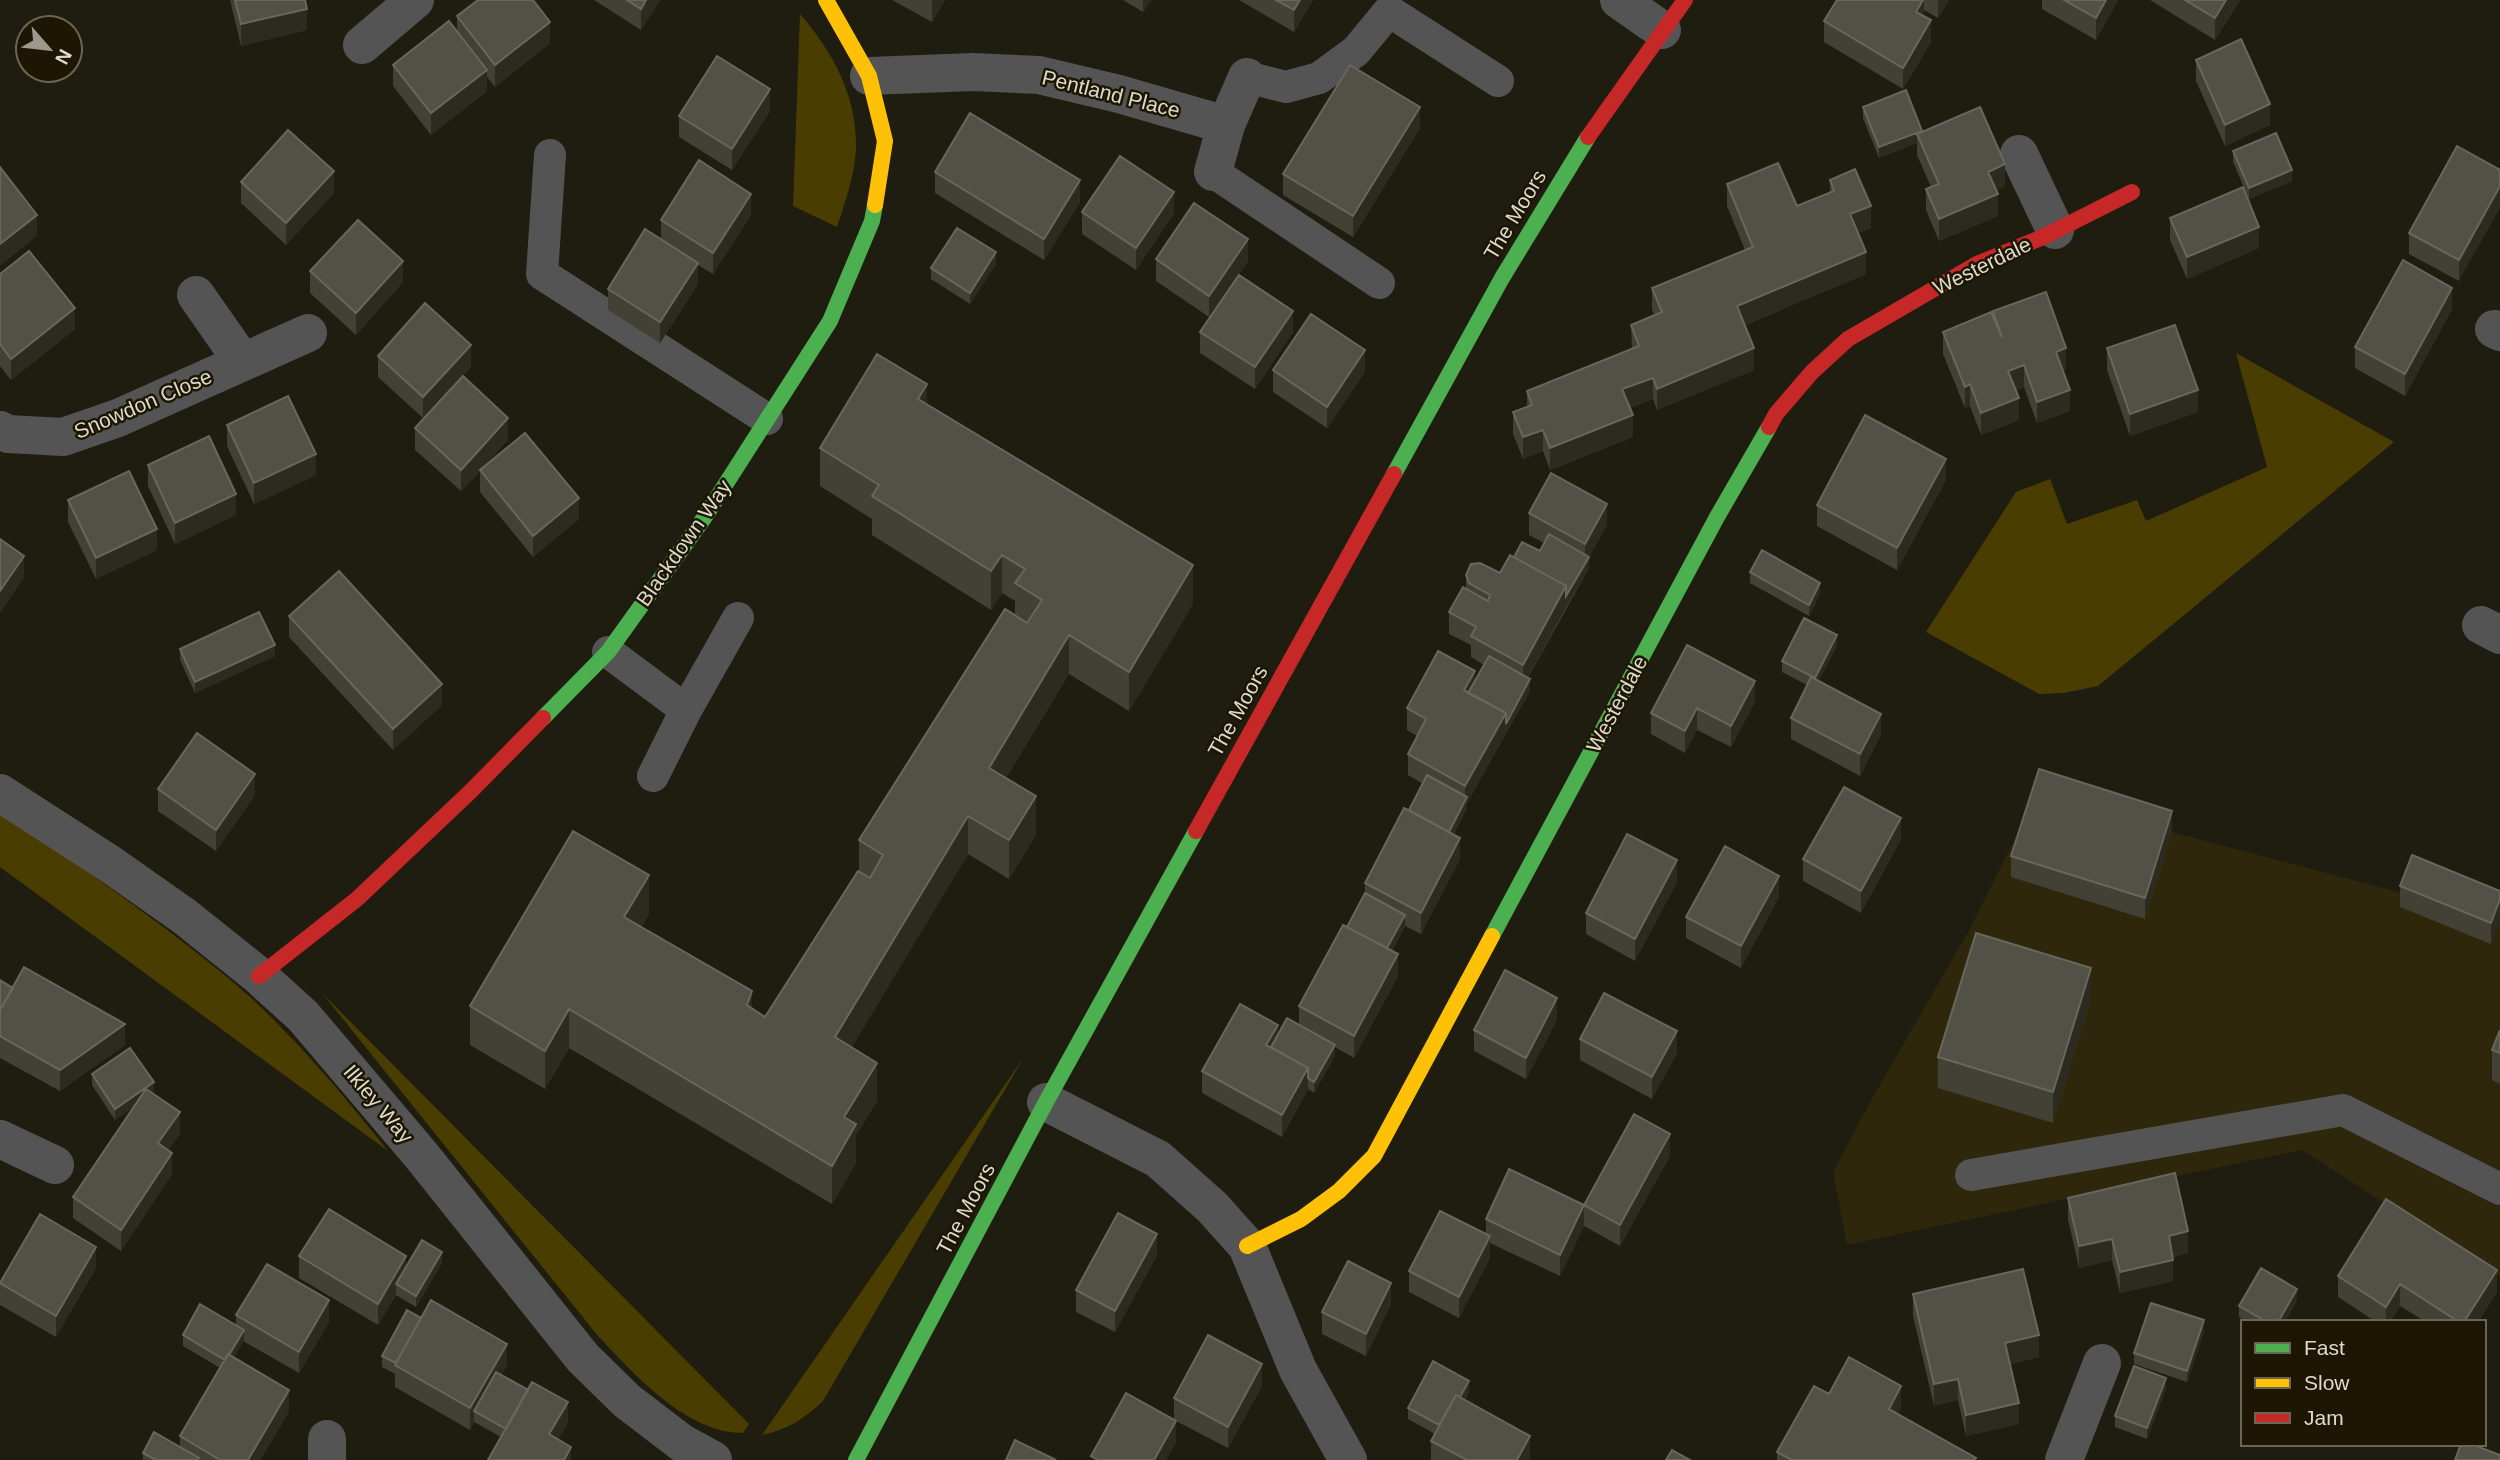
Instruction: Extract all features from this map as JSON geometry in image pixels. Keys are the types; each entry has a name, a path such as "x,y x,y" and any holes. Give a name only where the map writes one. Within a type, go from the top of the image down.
{"street":[{"path":"362,45 415,0"},
{"name":"Blackdown Way","path":"259,976 358,899 471,791 608,652 704,518 830,321 872,221 885,141 869,76 826,0"},
{"path":"1619,0 1662,30"},
{"name":"The Moors","path":"856,1460 1046,1102 1502,278 1584,142 1685,0"},
{"name":"Pentland Place","path":"869,76 973,72 1039,75 1119,94 1226,125"},
{"path":"1213,172 1226,125 1247,76"},
{"name":"Westerdale","path":"2019,154 2055,230"},
{"name":"Westerdale","path":"1247,1246 1301,1219 1339,1191 1374,1156 1717,517 1776,414 1812,372 1848,338 1977,264 2132,192"},
{"name":"Snowdon Close","path":"196,295 242,361"},
{"name":"Snowdon Close","path":"0,430 8,434 63,438 118,418 308,333"},
{"name":"Ilkley Way","path":"0,793 184,916 259,976 303,1016 353,1073 583,1358 627,1401 682,1443 713,1460"},
{"path":"1046,1102 1158,1159 1212,1207 1247,1246 1298,1370 1348,1460"},
{"path":"0,1139 55,1166"},
{"path":"2064,1460 2102,1363"}],"lane":[{"path":"1247,76 1286,87 1319,78 1356,51 1389,11 1498,81"},
{"path":"550,155 542,274 767,419"},
{"path":"1213,172 1379,283"},
{"path":"653,776 737,618"},
{"path":"608,652 686,710"},
{"path":"1971,1175 2343,1110 2500,1189"}],"shaded area":[{"path":"800,14 832,59 841,76 852,110 856,148 854,168 837,227 793,206"},
{"path":"2236,353 2394,442 2098,686 2064,693 2039,694 1926,632 2016,492 2050,479 2067,524 2137,500 2146,521 2267,467"},
{"path":"2039,791 2172,832 2500,919 2500,1277 2302,1150 1847,1245 1833,1172 1971,927"},
{"path":"0,812 56,848 198,954 249,996 322,1071 388,1151 0,867"},
{"path":"322,993 749,1424 743,1433 701,1423 682,1412 663,1399 612,1351"},
{"path":"1024,1057 823,1401 795,1423 762,1435"}],"building":[{"path":"235,0 305,0 307,9 241,24"},
{"path":"478,0 533,0 550,22 495,65 457,16"},
{"path":"627,0 646,0 641,9"},
{"path":"1276,0 1300,0 1294,10"},
{"path":"1837,0 1923,0 1916,12 1931,20 1903,68 1824,21"},
{"path":"2064,0 2106,0 2096,18"},
{"path":"2185,0 2226,0 2215,18"},
{"path":"449,21 487,70 431,113 393,65"},
{"path":"2241,39 2270,104 2225,125 2196,60"},
{"path":"717,56 770,89 732,149 679,116"},
{"path":"1350,65 1420,107 1353,216 1283,174"},
{"path":"1906,90 1922,131 1879,147 1863,107"},
{"path":"1980,107 2005,164 1988,172 1998,194 1939,219 1926,189 1939,184 1917,134"},
{"path":"970,113 1080,180 1044,239 935,172"},
{"path":"288,130 334,171 286,223 241,182"},
{"path":"2276,133 2292,170 2249,188 2233,151"},
{"path":"2457,146 2500,170 2500,186 2459,260 2409,233"},
{"path":"1120,156 1174,192 1136,248 1082,212"},
{"path":"699,160 751,194 713,253 661,220"},
{"path":"1778,163 1797,206 1834,191 1830,180 1855,169 1871,206 1850,214 1866,252 1737,306 1754,348 1657,389 1653,378 1622,389 1633,415 1550,448 1543,430 1523,437 1513,412 1532,405 1527,391 1639,346 1631,325 1662,312 1652,288 1753,247 1727,184"},
{"path":"0,167 37,215 0,244"},
{"path":"2243,187 2259,227 2187,257 2170,218"},
{"path":"1194,203 1248,239 1209,296 1156,259"},
{"path":"358,220 403,261 356,313 310,271"},
{"path":"957,228 996,252 970,293 931,268"},
{"path":"645,229 698,263 660,322 608,289"},
{"path":"29,251 75,308 11,359 0,344 0,274"},
{"path":"2403,260 2452,288 2405,374 2355,347"},
{"path":"1239,275 1293,311 1255,367 1200,332"},
{"path":"2046,292 2066,348 2056,352 2070,390 2037,402 2024,365 2008,371 2019,398 1981,413 1970,384 1965,387 1943,332 1991,312 2002,337 1993,311"},
{"path":"425,303 471,345 423,397 378,356"},
{"path":"1311,314 1365,350 1327,407 1273,370"},
{"path":"2175,325 2198,390 2130,414 2107,348"},
{"path":"877,354 927,384 918,399 1193,565 1129,672 1069,635 989,768 1036,796 1009,840 968,816 835,1037 877,1063 844,1117 856,1124 832,1166 569,1009 545,1051 470,1006 573,831 649,875 624,917 752,991 747,1005 765,1017 858,871 870,878 883,855 859,840 1005,609 1027,623 1042,600 1015,583 1025,569 1002,555 991,571 872,496 879,485 820,448"},
{"path":"463,376 508,418 461,470 415,428"},
{"path":"288,396 316,454 254,483 227,425"},
{"path":"1865,415 1946,459 1897,548 1817,505"},
{"path":"525,433 579,498 533,536 480,470"},
{"path":"209,436 236,494 175,523 148,465"},
{"path":"129,471 157,529 96,558 68,500"},
{"path":"1551,473 1607,504 1585,544 1529,513"},
{"path":"1549,534 1589,557 1566,596 1566,586 1514,557 1522,542 1540,551"},
{"path":"0,539 24,556 0,591"},
{"path":"1762,550 1820,583 1809,605 1750,572"},
{"path":"1510,555 1566,586 1523,665 1471,636 1476,627 1449,612 1463,587 1488,601 1490,595 1469,583 1466,575 1471,564 1480,563 1500,573"},
{"path":"339,571 442,684 393,729 289,616"},
{"path":"259,612 275,645 195,682 180,649"},
{"path":"1804,618 1837,635 1815,678 1782,661"},
{"path":"1687,645 1755,681 1731,726 1697,708 1685,731 1651,713"},
{"path":"1438,651 1475,671 1464,690 1506,713 1465,786 1408,754 1426,719 1407,708"},
{"path":"1489,656 1530,679 1506,724 1506,713 1468,693"},
{"path":"1811,677 1881,714 1860,754 1791,718"},
{"path":"197,733 255,774 216,830 158,789"},
{"path":"2039,769 2172,811 2145,898 2011,856"},
{"path":"1427,775 1467,797 1449,832 1409,810"},
{"path":"1844,787 1901,818 1861,891 1803,859"},
{"path":"1404,808 1460,838 1421,913 1365,883"},
{"path":"1627,834 1677,860 1635,939 1586,913"},
{"path":"1725,846 1779,876 1741,946 1686,917"},
{"path":"2412,855 2500,891 2500,899 2491,923 2400,886"},
{"path":"1365,893 1405,915 1387,948 1347,927"},
{"path":"1343,925 1398,954 1354,1036 1299,1006"},
{"path":"1976,933 2091,968 2053,1092 1938,1057"},
{"path":"24,967 125,1024 60,1070 0,1036 0,1010"},
{"path":"1505,970 1557,998 1526,1058 1474,1030"},
{"path":"0,980 13,988 0,1010"},
{"path":"1604,993 1677,1031 1652,1077 1580,1039"},
{"path":"1240,1004 1278,1025 1266,1045 1308,1068 1282,1115 1202,1071"},
{"path":"1287,1018 1335,1045 1314,1082 1308,1078 1308,1068 1271,1047"},
{"path":"2500,1030 2500,1053 2492,1050"},
{"path":"130,1048 154,1082 115,1109 92,1074"},
{"path":"146,1089 180,1112 158,1143 172,1153 121,1230 73,1197"},
{"path":"1634,1114 1670,1134 1620,1225 1584,1205"},
{"path":"1509,1169 1584,1205 1560,1255 1486,1219"},
{"path":"2175,1173 2188,1231 2169,1236 2173,1260 2120,1272 2112,1239 2079,1246 2068,1198"},
{"path":"2386,1199 2497,1270 2465,1320 2456,1320 2400,1284 2386,1307 2338,1276"},
{"path":"329,1209 406,1256 378,1304 299,1256"},
{"path":"1440,1211 1490,1236 1459,1297 1409,1271"},
{"path":"1118,1213 1157,1234 1115,1311 1076,1290"},
{"path":"40,1214 96,1247 56,1316 0,1283"},
{"path":"422,1240 442,1252 416,1296 396,1284"},
{"path":"1348,1261 1391,1283 1366,1334 1322,1312"},
{"path":"267,1264 329,1300 299,1352 236,1315"},
{"path":"2261,1268 2297,1289 2279,1320 2264,1320 2239,1306"},
{"path":"2023,1269 2039,1335 2005,1343 2019,1403 1966,1415 1958,1379 1934,1384 1913,1294"},
{"path":"431,1300 507,1344 470,1408 395,1365"},
{"path":"2151,1303 2204,1320 2187,1371 2134,1353"},
{"path":"200,1304 244,1330 225,1360 183,1335"},
{"path":"407,1310 421,1318 396,1363 382,1356"},
{"path":"1208,1335 1262,1364 1228,1427 1174,1398"},
{"path":"228,1354 289,1390 248,1460 220,1460 180,1436"},
{"path":"1849,1357 1901,1386 1889,1409 1976,1458 1792,1460 1777,1452 1814,1386 1829,1394"},
{"path":"1433,1361 1469,1381 1460,1397 1456,1395 1439,1425 1408,1408"},
{"path":"2134,1366 2166,1378 2147,1428 2115,1416"},
{"path":"496,1372 528,1390 506,1429 474,1411"},
{"path":"532,1382 568,1402 549,1434 571,1447 564,1460 488,1460"},
{"path":"1126,1393 1176,1421 1154,1460 1098,1460 1091,1456"},
{"path":"1456,1395 1530,1436 1517,1460 1467,1460 1431,1441"},
{"path":"154,1432 199,1458 156,1460 143,1453"},
{"path":"1015,1440 1056,1460 1006,1460"},
{"path":"2460,1446 2476,1446 2500,1455 2500,1460 2455,1460"},
{"path":"1672,1450 1690,1460 1666,1460"}],"traffic: fast":[{"path":"1394,474 1502,278 1588,137"},
{"path":"543,718 608,652 704,518 830,321 872,221 875,205"},
{"path":"1492,936 1717,517 1769,427"},
{"path":"856,1460 1046,1102 1196,831"}],"traffic: slow":[{"path":"826,0 869,76 885,141 875,205"},
{"path":"1247,1246 1301,1219 1339,1191 1374,1156 1492,936"}],"traffic: jam":[{"path":"1588,137 1685,0"},
{"path":"1769,427 1776,414 1812,372 1848,339 1977,264 2043,237 2132,192"},
{"path":"1196,831 1394,474"},
{"path":"259,976 357,899 471,791 543,718"}]}
